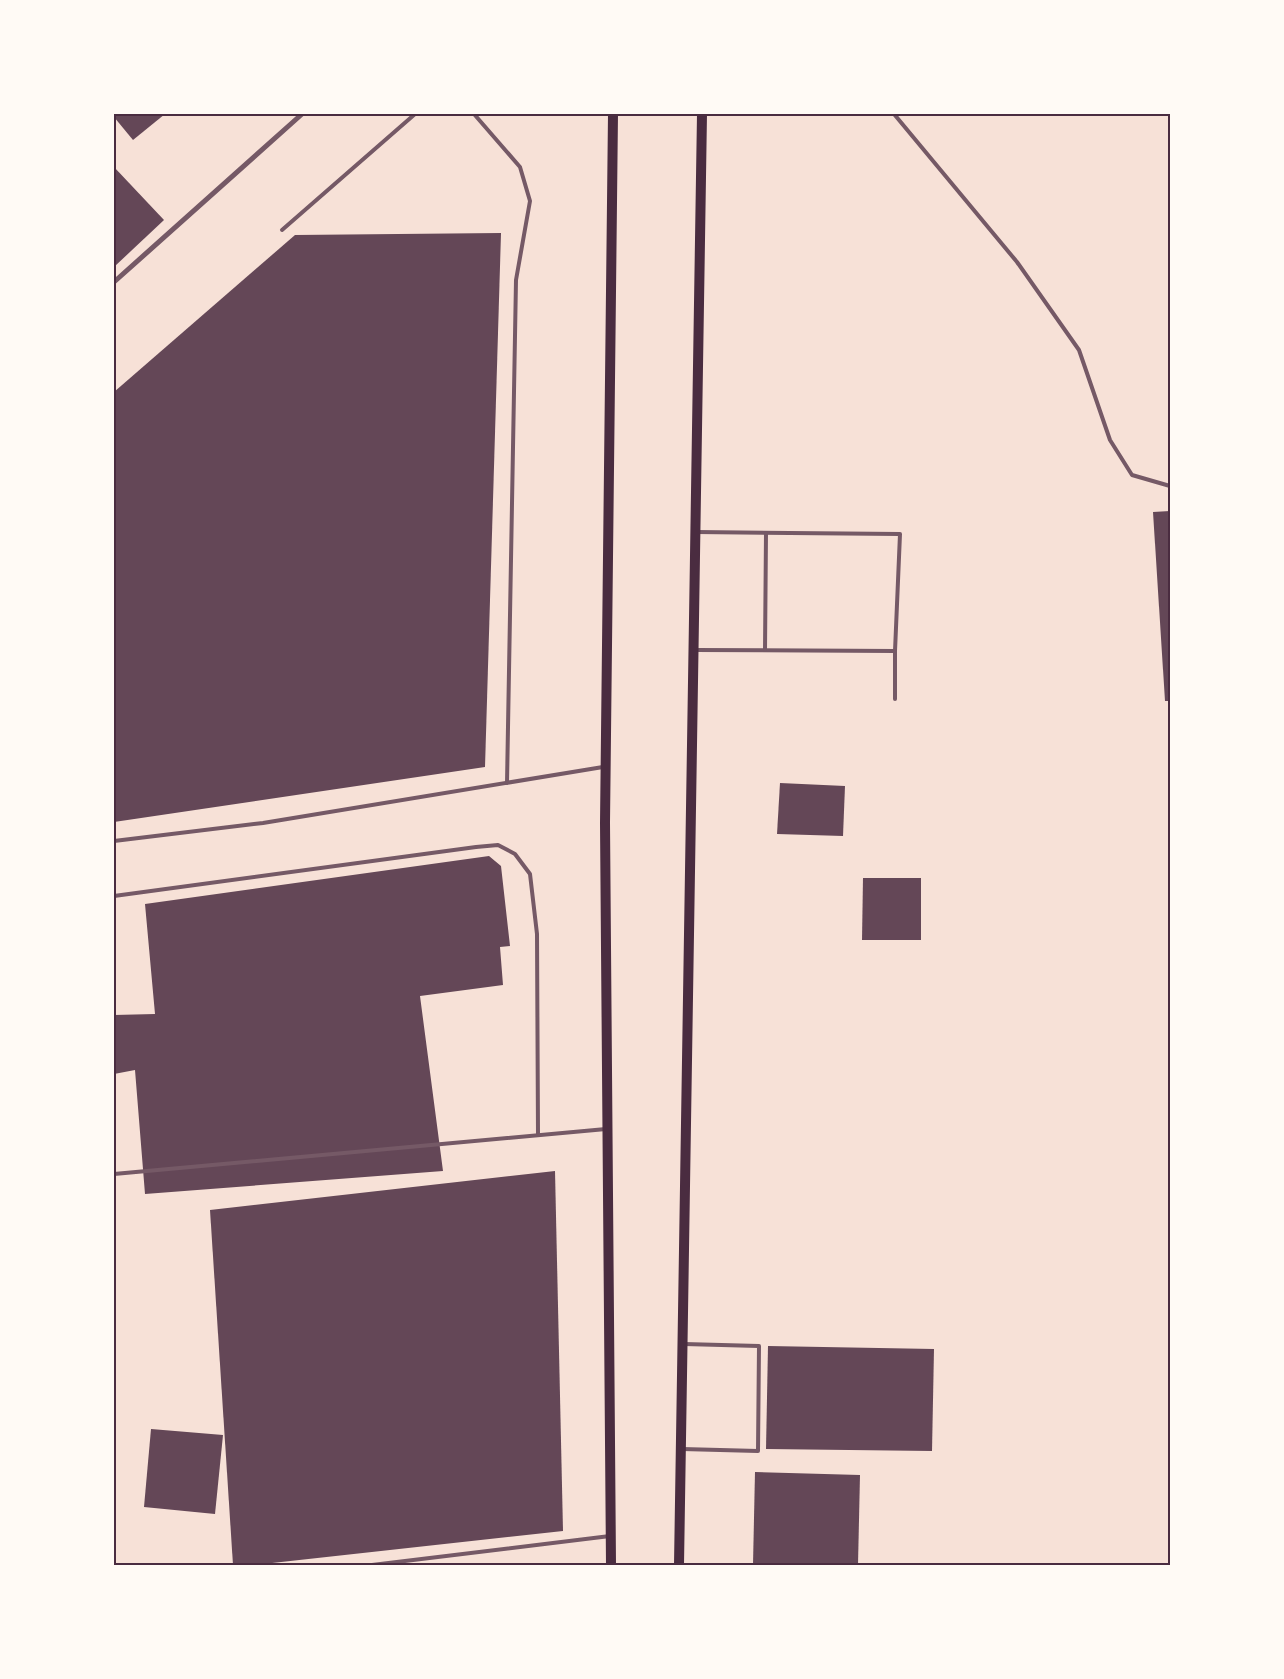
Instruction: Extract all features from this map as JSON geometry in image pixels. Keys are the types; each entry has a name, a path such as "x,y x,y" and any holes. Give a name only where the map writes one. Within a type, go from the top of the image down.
{"main road":[{"path":"610,1565 606,1129 606,767 613,114"},
{"path":"679,1565 702,114"}],"street":[{"path":"114,282 302,114"}],"lane":[{"path":"282,230 415,114"},
{"path":"474,114 520,167 530,200 516,280 507,783"},
{"path":"894,114 1017,262 1079,350 1110,440 1132,475 1170,486"},
{"path":"696,532 900,534 895,699"},
{"path":"764,650 766,533"},
{"path":"694,650 895,651"},
{"path":"114,841 263,823 606,767"},
{"path":"114,896 498,845 515,854 530,874 537,934 538,1135"},
{"path":"114,1174 606,1129"},
{"path":"682,1450 758,1450 760,1346 684,1344"},
{"path":"372,1565 610,1536"}],"building":[{"path":"114,114 165,114 133,140 114,117"},
{"path":"114,167 164,220 114,267"},
{"path":"501,233 485,767 114,822 114,392 295,235"},
{"path":"1170,511 1170,701 1165,701 1153,512"},
{"path":"780,783 845,786 843,836 777,834"},
{"path":"489,856 501,866 510,946 500,947 503,985 420,996 443,1171 145,1194 135,1070 114,1074 114,1015 155,1014 145,904"},
{"path":"863,878 921,878 921,940 862,940"},
{"path":"555,1171 563,1531 253,1565 233,1565 210,1210"},
{"path":"768,1346 934,1349 932,1451 766,1449"},
{"path":"151,1429 223,1435 215,1514 144,1507"},
{"path":"755,1472 860,1475 858,1565 753,1565"}]}
